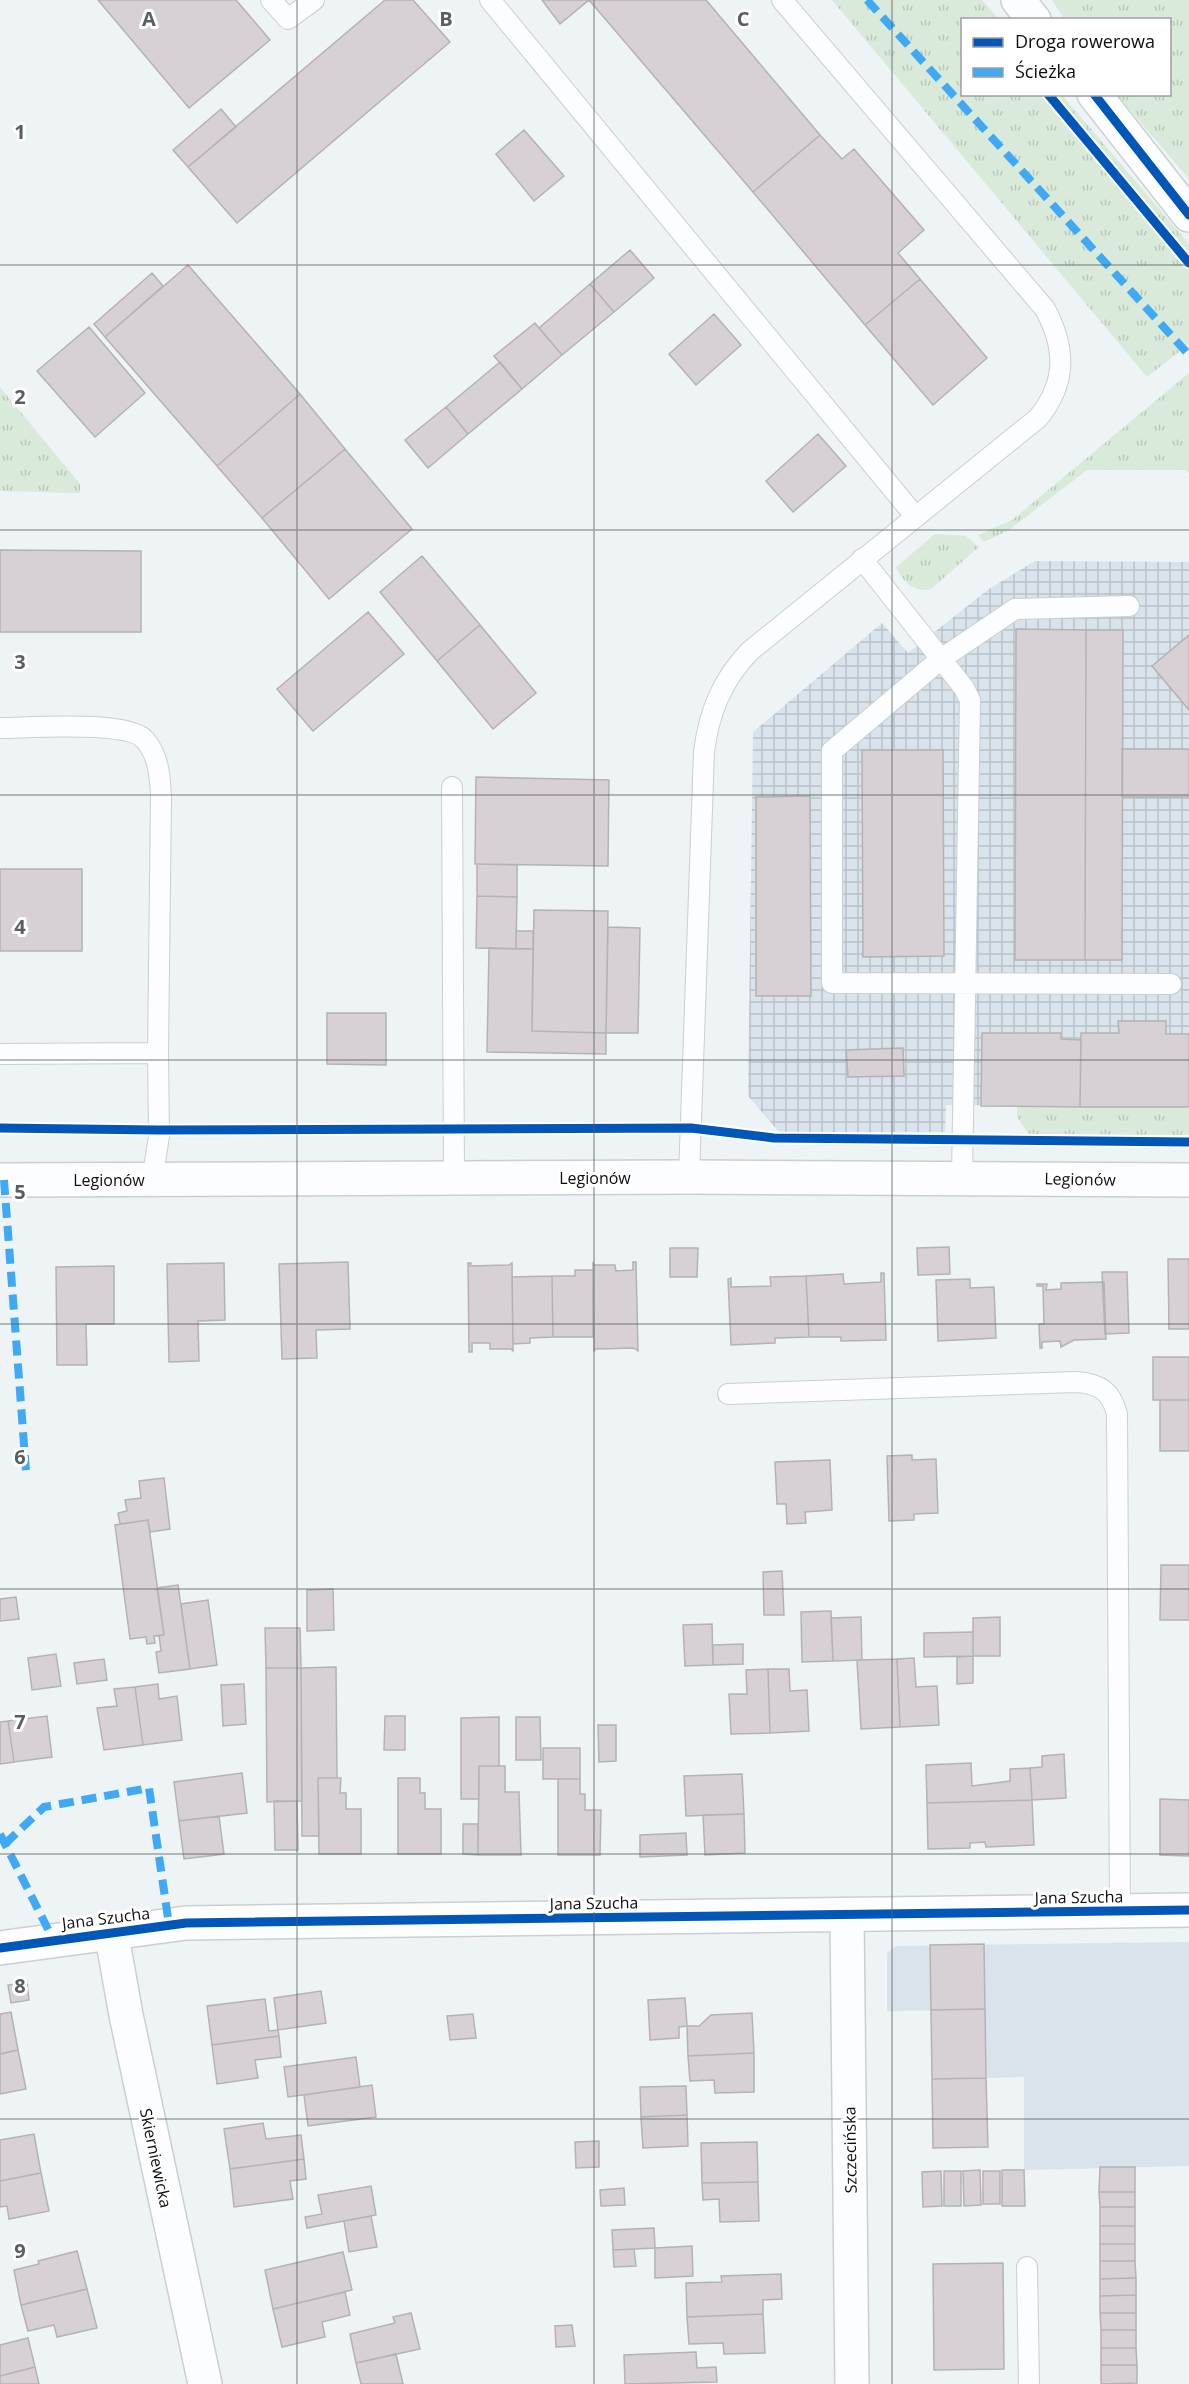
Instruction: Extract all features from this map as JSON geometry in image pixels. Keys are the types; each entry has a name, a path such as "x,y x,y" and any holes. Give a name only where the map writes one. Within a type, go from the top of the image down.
{"street":[{"path":"1018,0 1032,18"},
{"path":"1096,96 1189,216"},
{"path":"1155,170 1189,203"},
{"name":"Legionów","path":"0,1180 962,1177 1189,1180"},
{"name":"Jana Szucha","path":"0,1948 111,1931 186,1923 1189,1910"},
{"name":"Szczecińska","path":"846,1915 852,2384"},
{"name":"Skierniewicka","path":"111,1931 126,2015 205,2384"}],"lane":[{"path":"271,0 288,20 314,0"},
{"path":"490,0 915,516"},
{"path":"689,1177 704,752 708,719 730,674 744,656 1038,418 1048,406 1060,378 1061,348 1045,309 782,0"},
{"path":"862,559 964,688 970,708 962,1177"},
{"path":"1129,606 1015,609 941,659 832,751 832,983 1171,984"},
{"path":"0,728 114,728 144,738 156,757 161,797 159,1136 152,1181"},
{"path":"452,787 454,1178"},
{"path":"0,1054 158,1053"},
{"path":"728,1394 1077,1382 1092,1383 1106,1389 1114,1401 1117,1414 1120,1911"},
{"path":"1027,2267 1029,2384"}],"shaded area":[{"path":"1035,561 1189,562 1189,1107 946,1105 945,1132 780,1133 748,1096 753,732 882,623 908,653 989,589"},
{"path":"1189,1942 1189,2166 1024,2170 1024,2077 986,2078 985,2010 887,2011 887,1953 896,1946"}],"green space":[{"path":"832,0 982,0 998,18 961,18 961,96 1063,96 1189,244 1189,344 1147,377"},
{"path":"1052,0 1189,0 1189,179 1118,96 1171,96 1171,18 1063,18"},
{"path":"1189,373 1189,473 1186,470 1087,470 1009,530 984,542 978,535 1012,520"},
{"path":"0,387 80,484 80,493 0,491"},
{"path":"935,534 966,536 979,547 931,589 914,588 906,582 896,567"},
{"path":"1017,1107 1189,1107 1189,1135 1029,1134 1017,1117"}],"building":[{"path":"98,0 236,0 270,40 189,108"},
{"path":"385,0 413,0 450,42 237,223 188,167"},
{"path":"542,0 589,0 560,24"},
{"path":"589,0 706,0 820,135 753,192"},
{"path":"221,109 236,127 188,167 173,150"},
{"path":"524,130 564,176 534,201 496,154"},
{"path":"820,135 842,159 854,149 924,230 898,253 920,279 865,325 753,192"},
{"path":"630,250 654,278 614,312 590,284"},
{"path":"188,265 300,394 217,466 105,337"},
{"path":"152,273 163,286 105,337 94,324"},
{"path":"920,279 987,358 933,405 865,325"},
{"path":"590,284 614,312 562,355 539,328"},
{"path":"714,314 741,345 696,385 669,354"},
{"path":"535,323 562,355 522,389 494,356"},
{"path":"89,327 145,393 95,437 37,371"},
{"path":"500,362 522,389 468,434 446,407"},
{"path":"300,394 345,449 262,518 217,466"},
{"path":"446,407 468,434 428,468 405,440"},
{"path":"818,434 846,466 793,512 766,481"},
{"path":"345,449 412,529 329,599 262,518"},
{"path":"0,550 141,551 141,632 0,632"},
{"path":"422,556 480,625 437,661 380,592"},
{"path":"368,612 404,654 313,731 277,689"},
{"path":"480,625 536,693 493,729 437,661"},
{"path":"1016,629 1086,630 1085,960 1015,960"},
{"path":"1086,630 1123,630 1122,960 1085,960"},
{"path":"1189,635 1189,710 1152,666"},
{"path":"1122,749 1189,749 1189,797 1122,797"},
{"path":"862,750 943,750 944,956 863,957"},
{"path":"476,777 609,780 608,866 475,864"},
{"path":"810,796 811,996 756,996 756,797"},
{"path":"477,864 517,865 517,897 477,896"},
{"path":"0,869 82,869 82,951 0,951"},
{"path":"477,896 517,897 516,949 476,948"},
{"path":"534,910 608,911 606,1033 532,1031"},
{"path":"608,927 640,928 638,1033 606,1033"},
{"path":"516,931 533,931 533,949 516,949"},
{"path":"489,948 533,949 532,1031 606,1033 606,1054 487,1052"},
{"path":"327,1013 386,1013 386,1065 327,1064"},
{"path":"1118,1021 1166,1021 1166,1034 1189,1034 1189,1107 1080,1107 1081,1033 1119,1033"},
{"path":"982,1033 1061,1033 1061,1039 1081,1040 1080,1107 981,1106"},
{"path":"903,1048 904,1076 848,1077 846,1050"},
{"path":"949,1247 950,1274 918,1275 917,1248"},
{"path":"670,1248 698,1248 697,1277 670,1277"},
{"path":"1168,1259 1189,1259 1189,1329 1169,1329"},
{"path":"348,1262 350,1329 316,1330 317,1358 282,1359 279,1264"},
{"path":"593,1262 594,1265 615,1265 616,1271 633,1270 633,1262 636,1262 638,1351 634,1348 596,1349 594,1351"},
{"path":"224,1263 225,1320 198,1321 199,1361 169,1362 167,1264"},
{"path":"468,1263 471,1263 470,1266 512,1263 513,1351 511,1349 490,1349 490,1343 472,1343 472,1352 469,1352"},
{"path":"114,1266 114,1324 86,1324 87,1365 57,1365 56,1267"},
{"path":"575,1270 593,1270 593,1337 553,1337 552,1276 575,1276"},
{"path":"1102,1272 1127,1272 1129,1333 1105,1334"},
{"path":"881,1273 884,1273 886,1340 841,1341 841,1337 809,1337 806,1276 843,1274 844,1284 881,1282"},
{"path":"552,1276 553,1337 530,1338 530,1343 513,1344 512,1277"},
{"path":"806,1276 809,1337 775,1338 775,1343 731,1345 728,1279 731,1278 731,1287 771,1286 770,1277"},
{"path":"970,1279 970,1288 994,1287 996,1338 938,1341 936,1280"},
{"path":"1104,1282 1106,1339 1074,1340 1061,1347 1060,1341 1042,1342 1042,1348 1040,1348 1039,1324 1044,1324 1043,1286 1037,1286 1037,1284 1047,1284 1046,1290 1061,1289 1061,1283"},
{"path":"1153,1357 1189,1357 1189,1400 1153,1400"},
{"path":"1160,1400 1189,1400 1189,1451 1160,1451"},
{"path":"912,1455 912,1460 936,1459 938,1513 914,1514 914,1520 889,1521 887,1456"},
{"path":"830,1460 832,1510 805,1512 806,1523 787,1524 786,1504 777,1504 775,1462"},
{"path":"164,1478 170,1529 150,1532 148,1520 120,1524 118,1513 127,1511 125,1500 141,1498 139,1481"},
{"path":"148,1520 164,1635 154,1636 155,1643 147,1644 146,1637 130,1639 115,1525"},
{"path":"1161,1565 1189,1565 1189,1620 1160,1620"},
{"path":"782,1571 784,1615 764,1615 763,1572"},
{"path":"178,1585 190,1669 159,1673 156,1652 161,1651 159,1635 164,1635 157,1588"},
{"path":"333,1589 334,1630 307,1631 307,1590"},
{"path":"16,1597 19,1619 0,1621 0,1599"},
{"path":"208,1600 217,1665 190,1669 181,1604"},
{"path":"831,1611 833,1661 802,1662 801,1612"},
{"path":"861,1617 862,1660 833,1661 831,1618"},
{"path":"1000,1617 1000,1656 973,1656 973,1618"},
{"path":"712,1624 713,1665 685,1666 683,1625"},
{"path":"265,1628 300,1628 301,1668 266,1668"},
{"path":"973,1632 973,1656 924,1657 924,1633"},
{"path":"743,1644 743,1664 713,1665 713,1645"},
{"path":"56,1654 61,1686 32,1690 28,1658"},
{"path":"973,1656 973,1683 957,1684 957,1657"},
{"path":"914,1658 916,1687 937,1686 939,1725 900,1727 897,1659"},
{"path":"104,1659 107,1680 77,1684 74,1663"},
{"path":"897,1659 900,1727 861,1729 857,1660"},
{"path":"336,1667 337,1778 318,1778 319,1836 302,1836 301,1668"},
{"path":"266,1668 301,1668 302,1801 267,1802"},
{"path":"768,1669 770,1733 731,1734 729,1694 747,1694 746,1670"},
{"path":"768,1669 789,1669 790,1691 807,1690 809,1731 770,1733"},
{"path":"158,1684 159,1699 177,1696 182,1740 143,1745 135,1687"},
{"path":"244,1684 246,1724 223,1726 221,1685"},
{"path":"135,1687 143,1745 104,1750 97,1708 117,1706 114,1689"},
{"path":"47,1716 52,1757 14,1762 8,1721"},
{"path":"385,1716 405,1716 405,1750 384,1750"},
{"path":"499,1717 499,1766 479,1766 479,1799 461,1799 461,1718"},
{"path":"516,1717 540,1717 541,1760 516,1760"},
{"path":"8,1721 14,1762 0,1764 0,1722"},
{"path":"598,1725 616,1725 616,1761 599,1762"},
{"path":"543,1748 580,1748 580,1779 543,1779"},
{"path":"1064,1754 1066,1798 1032,1800 1030,1768 1042,1767 1042,1756"},
{"path":"971,1763 972,1786 1010,1781 1010,1769 1030,1768 1032,1800 927,1803 926,1765"},
{"path":"479,1766 505,1766 505,1792 519,1792 521,1855 478,1855"},
{"path":"242,1773 247,1813 179,1821 174,1782"},
{"path":"742,1774 744,1814 686,1816 684,1776"},
{"path":"318,1778 341,1778 340,1793 346,1793 346,1809 361,1809 361,1854 319,1854"},
{"path":"398,1778 420,1778 420,1793 425,1793 425,1809 441,1809 441,1854 398,1854"},
{"path":"558,1779 580,1779 580,1794 585,1794 585,1810 601,1810 600,1855 558,1855"},
{"path":"1160,1799 1189,1800 1189,1856 1160,1855"},
{"path":"1032,1800 1034,1845 986,1847 985,1842 970,1843 970,1848 928,1849 927,1803"},
{"path":"274,1801 297,1801 298,1850 275,1850"},
{"path":"744,1814 745,1853 705,1855 703,1815"},
{"path":"219,1816 224,1854 184,1859 179,1821"},
{"path":"463,1824 478,1824 478,1855 463,1854"},
{"path":"686,1833 687,1855 640,1857 640,1835"},
{"path":"984,1944 985,2009 931,2010 930,1945"},
{"path":"27,1982 29,2000 11,2003 8,1985"},
{"path":"321,1991 326,2023 278,2030 274,1998"},
{"path":"685,1998 687,2026 679,2027 679,2038 650,2040 648,2000"},
{"path":"265,1999 269,2031 278,2030 279,2036 212,2045 207,2006"},
{"path":"985,2009 986,2078 932,2079 931,2010"},
{"path":"11,2012 18,2050 0,2054 0,2014"},
{"path":"752,2013 754,2053 688,2056 687,2026 699,2026 711,2015"},
{"path":"473,2014 476,2038 450,2040 447,2016"},
{"path":"279,2036 281,2057 255,2060 258,2078 217,2084 212,2045"},
{"path":"18,2050 26,2089 0,2094 0,2054"},
{"path":"754,2053 754,2092 715,2093 714,2080 690,2081 688,2056"},
{"path":"356,2057 360,2087 288,2097 284,2067"},
{"path":"986,2078 988,2147 933,2148 932,2079"},
{"path":"372,2085 376,2117 308,2126 304,2095"},
{"path":"686,2086 687,2115 641,2117 640,2087"},
{"path":"687,2115 688,2146 643,2148 641,2117"},
{"path":"263,2123 266,2139 301,2135 304,2159 230,2169 224,2129"},
{"path":"34,2134 41,2173 0,2181 0,2140"},
{"path":"599,2141 599,2167 576,2168 575,2142"},
{"path":"757,2142 758,2182 702,2183 701,2143"},
{"path":"304,2159 306,2179 290,2181 293,2199 234,2207 230,2169"},
{"path":"1100,2167 1135,2167 1135,2192 1099,2192"},
{"path":"980,2170 981,2205 964,2206 963,2171"},
{"path":"1002,2170 1024,2170 1025,2206 1002,2206"},
{"path":"941,2171 942,2206 923,2207 922,2172"},
{"path":"944,2171 961,2171 961,2206 944,2206"},
{"path":"983,2171 1000,2171 1000,2204 983,2204"},
{"path":"41,2173 49,2211 9,2219 7,2206 0,2207 0,2181"},
{"path":"758,2182 759,2221 720,2222 719,2199 703,2200 702,2183"},
{"path":"371,2186 376,2215 307,2228 305,2217 322,2214 318,2195"},
{"path":"624,2188 625,2205 601,2206 600,2190"},
{"path":"1099,2192 1135,2192 1135,2207 1100,2207"},
{"path":"1100,2207 1135,2207 1135,2226 1100,2226"},
{"path":"371,2216 377,2247 349,2252 344,2221"},
{"path":"1100,2226 1135,2226 1135,2244 1100,2244"},
{"path":"654,2228 655,2248 613,2250 612,2230"},
{"path":"1100,2244 1135,2244 1135,2261 1100,2261"},
{"path":"692,2246 693,2276 655,2278 655,2248"},
{"path":"634,2249 636,2266 614,2267 613,2250"},
{"path":"77,2251 87,2289 21,2305 14,2270"},
{"path":"343,2252 352,2290 273,2309 265,2270"},
{"path":"1100,2261 1135,2261 1136,2278 1100,2279"},
{"path":"1003,2263 1004,2369 934,2370 933,2264"},
{"path":"781,2274 782,2299 763,2300 763,2314 687,2317 686,2283 722,2282 721,2276"},
{"path":"1136,2278 1136,2295 1100,2296 1100,2279"},
{"path":"87,2289 97,2328 57,2337 54,2325 28,2331 21,2305"},
{"path":"345,2292 350,2315 322,2322 325,2337 282,2347 273,2309"},
{"path":"1136,2295 1136,2313 1100,2313 1100,2296"},
{"path":"411,2313 420,2349 356,2363 350,2334 395,2323 393,2317"},
{"path":"1100,2313 1136,2313 1136,2330 1101,2330"},
{"path":"763,2314 765,2353 724,2354 723,2343 689,2344 687,2317"},
{"path":"572,2325 575,2346 556,2347 555,2326"},
{"path":"1101,2330 1136,2330 1136,2348 1101,2348"},
{"path":"28,2338 35,2367 0,2376 0,2345"},
{"path":"1101,2348 1136,2348 1137,2365 1101,2365"},
{"path":"696,2352 697,2368 716,2367 717,2382 625,2384 624,2355"},
{"path":"396,2354 403,2384 361,2384 356,2363"},
{"path":"1101,2365 1137,2365 1137,2383 1101,2384"},
{"path":"35,2367 39,2384 0,2384 0,2376"}],"marked path":[{"path":"867,0 1189,355"},
{"path":"4,1180 26,1471"},
{"path":"5,1844 44,1807 149,1788 169,1925"},
{"path":"0,1834 53,1939"}],"cycle path":[{"path":"1050,96 1189,263"},
{"path":"1096,96 1189,215"},
{"path":"0,1128 158,1130 691,1128 774,1138 1189,1142"},
{"path":"0,1948 186,1923 1189,1910"}]}
